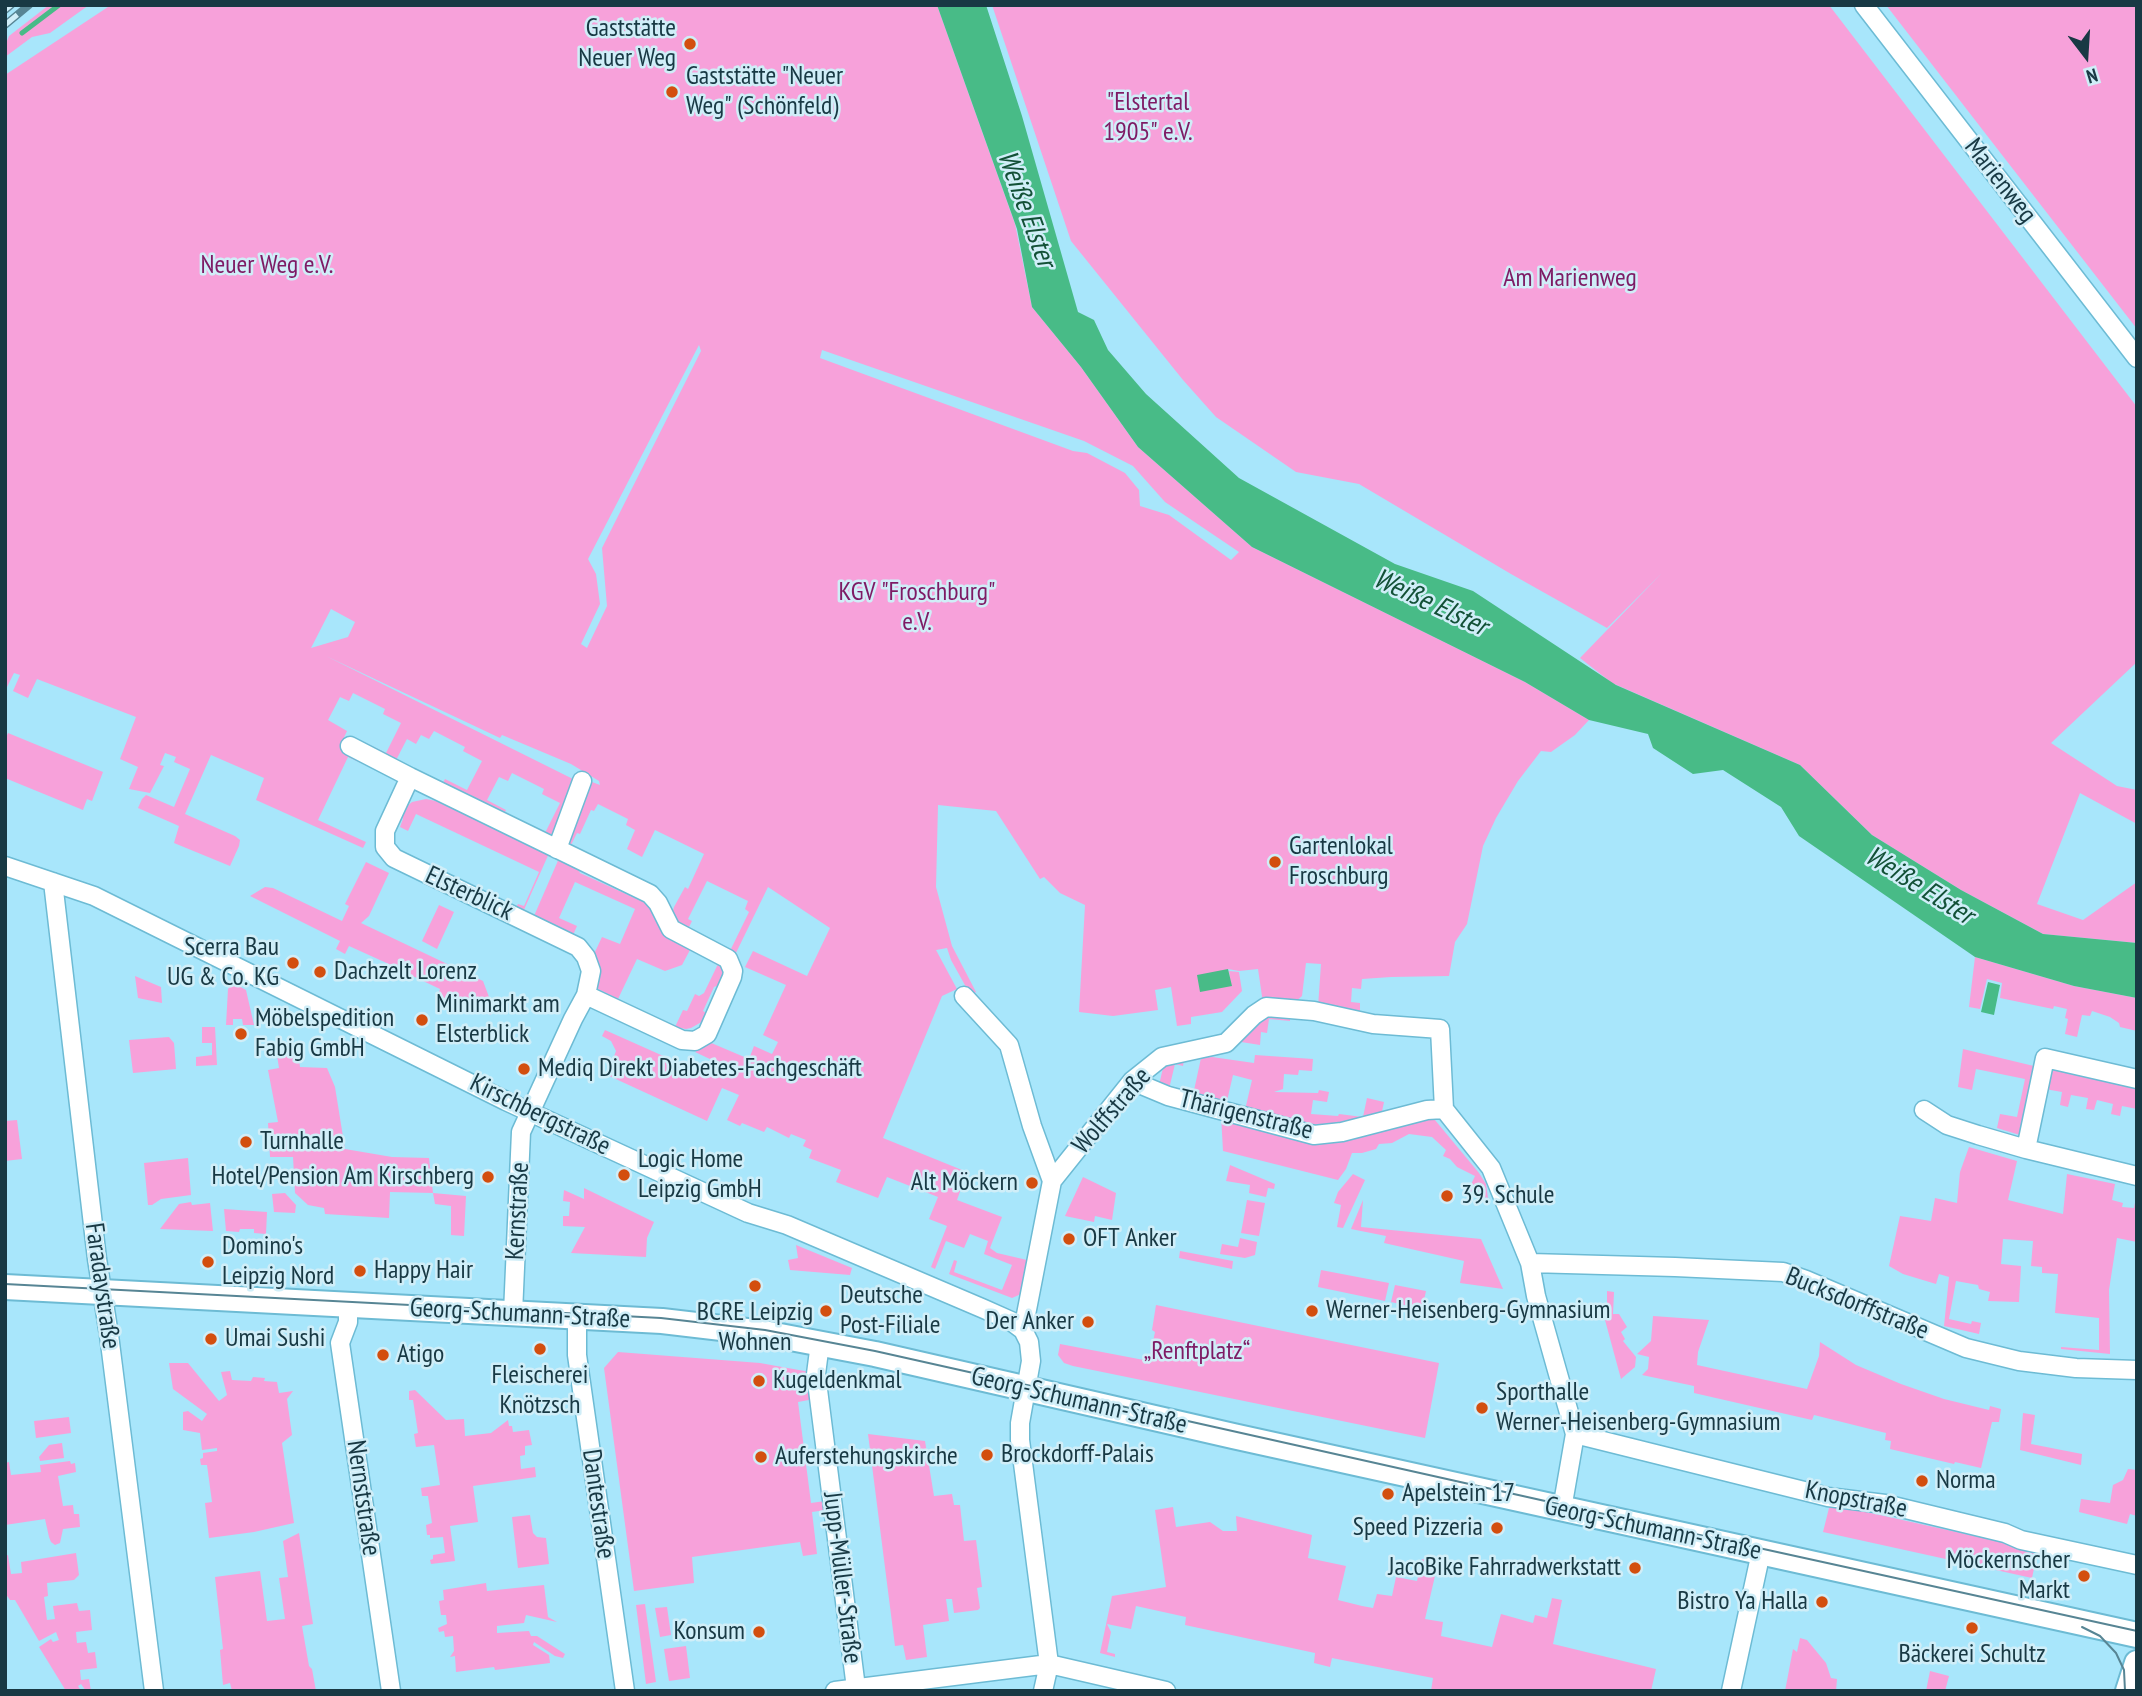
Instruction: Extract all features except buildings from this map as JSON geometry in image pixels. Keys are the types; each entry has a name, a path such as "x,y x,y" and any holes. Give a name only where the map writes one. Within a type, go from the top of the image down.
{"main road":[{"name":"Georg-Schumann-Straße","path":"5,1287 714,1326 820,1343 2137,1635"},
{"path":"2128,1691 2137,1663"}],"street":[{"name":"Marienweg","path":"1864,5 2137,358"},
{"path":"350,746 650,894 658,903 671,929 724,956 732,965 733,971 709,1031 695,1041 682,1040 586,995"},
{"name":"Elsterblick","path":"410,777 385,831 384,841 394,859 578,947 586,957 590,971 586,995 531,1112"},
{"path":"557,849 582,781"},
{"name":"Kirschbergstraße","path":"5,866 94,896 531,1112 748,1213 787,1225 984,1309 1023,1330"},
{"name":"Faradaystraße","path":"53,882 102,1292 154,1691"},
{"path":"964,996 1009,1045 1032,1126 1052,1181"},
{"name":"Wolffstraße","path":"1023,1330 1052,1181 1132,1081 1162,1056 1226,1044 1254,1015 1266,1007 1314,1011 1373,1024 1440,1028 1444,1109"},
{"path":"2026,1149 2045,1058 2137,1079"},
{"name":"Thärigenstraße","path":"1132,1081 1168,1096 1314,1135 1342,1132 1427,1110 1444,1109"},
{"path":"1444,1109 1491,1168 1530,1263 1536,1296 1575,1434 1562,1509"},
{"path":"1924,1110 1947,1125 2026,1149 2137,1176"},
{"name":"Kernstraße","path":"513,1313 521,1132 531,1112"},
{"name":"Bucksdorffstraße","path":"1530,1263 1783,1272 1966,1348 2053,1366 2137,1370"},
{"name":"Nernststraße","path":"348,1306 348,1322 340,1343 391,1691"},
{"name":"Dantestraße","path":"577,1317 577,1355 625,1691"},
{"path":"1023,1330 1031,1351 1020,1440 1049,1664 1043,1691"},
{"name":"Jupp-Müller-Straße","path":"820,1343 816,1374 856,1688"},
{"name":"Knopstraße","path":"1575,1434 1808,1492 1885,1504 2005,1533 2021,1540 2137,1565"},
{"path":"1731,1691 1761,1552"},
{"path":"835,1691 1049,1664 1166,1691"}],"green space":[{"path":"49,5 89,5 50,33 32,37 5,57 9,36"},
{"path":"111,5 937,5 1015,224 1032,307 1081,367 1138,447 1252,547 1525,682 1589,720 1575,735 1551,752 1541,751 1518,781 1496,818 1483,846 1467,924 1455,942 1449,976 1362,979 1361,989 1352,988 1351,1002 1360,1003 1360,1013 1318,1007 1321,964 1306,963 1302,996 1294,1003 1263,1003 1258,969 1228,969 1231,986 1229,971 1239,972 1242,991 1222,1012 1191,1017 1191,1024 1177,1026 1171,987 1155,990 1158,1010 1113,1016 1079,1012 1085,905 1060,893 1044,877 1040,879 996,811 938,805 936,887 952,946 976,992 971,996 947,948 936,950 957,989 942,996 883,1138 967,1172 957,1200 1002,1217 990,1248 997,1253 1027,1260 1021,1294 1012,1298 949,1274 954,1260 957,1261 954,1272 1002,1290 1012,1265 984,1254 988,1241 970,1234 964,1248 946,1241 935,1269 931,1267 947,1226 929,1219 938,1197 887,1177 878,1198 836,1182 841,1170 809,1158 812,1150 803,1146 806,1140 791,1134 789,1138 767,1127 764,1132 727,1120 739,1095 722,1088 707,1121 607,1075 616,1051 611,1041 602,1036 605,1030 688,1067 690,1063 724,1079 729,1068 695,1052 709,1042 749,1059 754,1046 772,1054 778,1042 763,1035 786,985 745,967 753,951 807,976 830,928 768,887 734,957 729,953 749,912 745,909 748,901 707,881 688,919 692,921 687,931 676,926 672,914 674,907 685,887 688,889 704,854 655,830 642,857 627,849 635,830 626,825 628,819 598,804 594,811 591,810 580,834 577,833 569,849 563,846 592,782 600,785 599,781 571,764 502,735 500,738 326,656 575,780 552,841 521,825 523,822 545,833 560,803 542,794 544,789 512,773 508,781 499,777 487,800 506,810 502,818 441,787 445,779 467,790 482,761 463,751 465,747 434,731 429,739 421,735 416,744 407,739 394,764 361,744 362,741 386,753 401,723 383,714 385,709 353,693 349,701 340,697 328,720 347,731 340,746 375,764 372,768 348,757 318,820 366,842 363,848 256,800 264,778 211,755 185,814 240,840 230,866 174,843 179,826 138,808 146,795 174,807 190,769 174,762 176,757 165,753 160,765 164,766 150,793 129,789 138,767 120,759 136,717 37,679 28,698 13,691 20,675 14,673 5,691 5,75","holes":["699,345 701,351 602,548 607,606 587,648 581,644 600,604 596,574 588,559","822,350 1084,441 1133,466 1165,502 1239,552 1231,560 1169,515 1140,506 1139,490 1125,473 1087,453 1073,451 820,358","331,609 355,622 348,637 311,648"]},
{"name":"Am Marienweg","path":"992,5 1829,5 2137,407 2137,662 2051,743 2117,786 2137,790 2137,824 2080,793 2037,904 2083,920 2137,882 2137,943 2043,934 1961,890 1872,835 1800,765 1612,683 1580,658 1662,573 1607,628 1359,484 1296,472 1216,417 1071,241"},
{"path":"1886,5 2137,5 2137,329 1992,142"},
{"path":"8,733 103,772 92,801 87,799 83,810 5,778 5,740"},
{"path":"426,799 463,814 473,813 477,815 479,822 535,849 540,847 550,851 523,912 515,909 518,904 524,906 539,872 416,814 408,831 400,827 404,809 412,802"},
{"path":"560,856 576,865 580,873 637,899 640,894 720,960 725,972 722,984 714,987 703,1011 708,1014 705,1020 691,1028 675,1027 695,994 699,996 704,993 718,964 690,950 682,965 665,971 637,959 618,999 596,988 594,954 602,937 620,944 635,909 575,882 559,918 577,926 573,935 534,916"},
{"path":"366,862 389,873 369,916 361,923 483,981 489,997 491,1015 451,995 446,1002 437,998 440,989 402,971 398,979 387,974 391,965 349,946 345,954 336,949 340,941 250,896 265,887 273,888 342,921 349,906 345,904"},
{"path":"439,905 454,912 437,949 422,941"},
{"path":"1975,957 2074,986 2137,998 2137,1031 2120,1027 2119,1023 2110,1017 2092,1011 2090,1016 2082,1015 2077,1037 2065,1034 2067,1009 2054,1006 2053,1009 2000,998 2002,983 1987,979 1980,1009 1969,1007"},
{"path":"135,976 161,987 162,1003 138,998"},
{"path":"233,983 246,990 254,1025 243,1025 242,1019 233,1019 233,1025 226,1025 228,989"},
{"path":"1269,1015 1290,1015 1290,1021 1269,1019 1267,1033 1261,1032 1260,1045 1235,1041 1250,1027"},
{"path":"202,1027 215,1027 217,1065 196,1066 196,1057 212,1055 212,1043 202,1043"},
{"path":"169,1037 174,1043 176,1069 133,1073 129,1040"},
{"path":"1963,1049 2038,1067 2023,1136 1997,1128 2000,1114 2017,1117 2025,1079 1976,1069 1972,1090 1958,1087"},
{"path":"298,1052 300,1067 327,1068 335,1087 345,1149 392,1157 429,1158 433,1193 390,1192 389,1218 325,1214 324,1208 308,1205 295,1193 293,1157 270,1157 268,1123 278,1122 268,1070 279,1068 277,1055"},
{"path":"1255,1055 1313,1059 1312,1071 1299,1070 1298,1075 1284,1074 1283,1089 1274,1092 1329,1092 1327,1102 1313,1100 1311,1114 1363,1117 1367,1098 1384,1102 1381,1116 1326,1130 1314,1129 1245,1110 1252,1080 1233,1075 1226,1105 1166,1091 1159,1085 1163,1068 1184,1059 1183,1066 1175,1064 1169,1089 1193,1095 1201,1058 1254,1063"},
{"path":"2054,1067 2137,1086 2137,1109 2122,1106 2120,1116 2111,1114 2113,1104 2097,1100 2094,1110 2086,1109 2088,1098 2071,1095 2068,1107 2060,1105 2062,1092 2045,1089 2049,1070"},
{"path":"1430,1114 1479,1173 1486,1184 1488,1198 1467,1193 1475,1176 1443,1156 1446,1150 1432,1137 1409,1134 1392,1143 1379,1144 1376,1149 1352,1153 1338,1180 1223,1151 1221,1115 1318,1139"},
{"path":"17,1120 22,1159 5,1161 5,1121"},
{"path":"1969,1147 2017,1161 2008,1200 2063,1214 2067,1174 2115,1184 2112,1200 2123,1203 2122,1207 2134,1208 2137,1192 2137,1242 2117,1238 2109,1290 2110,1354 2061,1349 2099,1350 2099,1318 2055,1313 2058,1274 2042,1273 2042,1267 2031,1266 2033,1241 2003,1239 2001,1264 2021,1266 2019,1302 1988,1301 1990,1292 1979,1289 1978,1285 1956,1281 1949,1319 1971,1324 1972,1321 1981,1323 1979,1334 1944,1326 1949,1277 1939,1274 1936,1284 1903,1274 1889,1266 1900,1216 1931,1221 1935,1198 1957,1203 1960,1172"},
{"path":"188,1158 191,1195 161,1199 148,1205 144,1163"},
{"path":"1230,1165 1275,1184 1274,1189 1268,1188 1266,1197 1249,1193 1250,1185 1226,1181"},
{"path":"1353,1174 1365,1180 1343,1228 1337,1227 1341,1205 1334,1203 1338,1192"},
{"path":"1083,1177 1116,1193 1112,1220 1095,1216 1094,1222 1065,1216"},
{"path":"584,1188 654,1222 647,1238 646,1257 571,1253 585,1227 563,1226 563,1216 569,1216 570,1202 563,1201 564,1190 584,1199"},
{"path":"285,1193 296,1205 295,1213 274,1212 272,1194"},
{"path":"433,1193 466,1196 464,1236 451,1235 451,1206 435,1204"},
{"path":"1247,1200 1265,1203 1259,1236 1241,1233"},
{"path":"1363,1200 1361,1227 1481,1239 1503,1289 1460,1283 1464,1261 1384,1243 1386,1236 1351,1229"},
{"path":"191,1202 192,1205 210,1203 213,1231 160,1229 179,1204"},
{"path":"224,1209 267,1212 266,1234 254,1233 254,1229 226,1231"},
{"path":"1240,1238 1257,1242 1255,1255 1245,1258 1220,1254 1222,1244 1238,1247"},
{"path":"796,1245 852,1268 850,1275 790,1270 788,1260 798,1258"},
{"path":"1180,1251 1233,1261 1232,1269 1179,1258"},
{"path":"1321,1270 1389,1283 1385,1301 1318,1287"},
{"path":"1395,1285 1426,1291 1422,1309 1391,1302"},
{"path":"1607,1291 1614,1292 1613,1314 1619,1314 1627,1327 1621,1332 1625,1339 1623,1341 1636,1357 1635,1367 1621,1379 1602,1309 1607,1305"},
{"name":"„Renftplatz“","path":"1156,1305 1439,1363 1425,1438 1073,1366 1064,1363 1058,1355 1060,1344 1149,1361 1155,1332 1152,1330"},
{"path":"1653,1316 1709,1320 1698,1352 1697,1365 1807,1389 1819,1356 1820,1342 1856,1365 1901,1384 1944,1399 1989,1410 1990,1406 2001,1409 1999,1422 1992,1422 1981,1468 1890,1449 1891,1441 1885,1440 1886,1433 1814,1415 1812,1420 1694,1393 1694,1386 1642,1375 1648,1369 1649,1357 1637,1354 1651,1341"},
{"path":"618,1352 760,1363 810,1372 814,1399 798,1402 811,1503 825,1501 826,1510 812,1512 817,1554 803,1556 800,1542 692,1557 694,1583 634,1591 604,1368"},
{"path":"169,1363 188,1363 219,1401 227,1395 221,1372 230,1371 232,1380 251,1381 253,1377 277,1382 279,1393 293,1391 287,1399 292,1435 282,1443 294,1523 209,1538 205,1503 212,1502 207,1465 201,1465 200,1459 203,1458 203,1453 217,1451 217,1448 202,1450 200,1433 183,1430 183,1412 188,1411 202,1421 207,1414 173,1389"},
{"path":"415,1390 446,1420 464,1419 465,1436 491,1433 508,1420 513,1432 529,1430 532,1445 525,1446 525,1455 520,1456 521,1469 535,1467 536,1477 473,1486 478,1522 450,1526 455,1561 431,1564 430,1560 433,1555 445,1553 443,1537 430,1538 430,1535 427,1535 426,1525 432,1523 428,1496 422,1496 421,1488 440,1485 434,1445 416,1447 414,1434 418,1433 413,1400 409,1400 409,1391"},
{"path":"2023,1413 2035,1415 2031,1444 2082,1454 2081,1465 2020,1450"},
{"path":"69,1417 71,1433 36,1438 34,1421"},
{"path":"868,1434 925,1441 934,1496 952,1494 954,1505 960,1505 964,1541 976,1540 982,1587 977,1588 980,1608 954,1613 952,1599 946,1599 949,1621 923,1625 927,1657 906,1660 903,1645 895,1646"},
{"path":"62,1443 64,1458 40,1461 39,1457 49,1445"},
{"path":"70,1461 71,1464 75,1463 76,1472 58,1476 63,1506 73,1505 74,1514 79,1514 80,1527 63,1529 60,1543 55,1545 49,1537 45,1519 5,1525 5,1463 9,1462 11,1475 41,1472 40,1465"},
{"path":"2128,1469 2137,1470 2137,1516 2130,1514 2127,1524 2079,1512 2081,1499 2110,1503 2113,1485 2123,1480"},
{"path":"1830,1504 2038,1550 2032,1578 1823,1532"},
{"path":"1173,1507 1176,1527 1210,1522 1223,1531 1237,1531 1236,1516 1312,1535 1308,1558 1346,1566 1338,1600 1362,1606 1373,1608 1377,1594 1392,1596 1396,1577 1417,1581 1422,1559 1438,1563 1425,1619 1443,1622 1441,1636 1492,1647 1501,1614 1533,1623 1535,1615 1547,1618 1552,1598 1562,1600 1553,1644 1656,1669 1651,1691 1431,1691 1433,1678 1332,1658 1330,1667 1314,1663 1315,1653 1185,1625 1186,1617 1136,1606 1131,1629 1107,1624 1111,1632 1107,1652 1115,1654 1115,1657 1100,1653 1112,1596 1166,1587 1155,1510"},
{"path":"530,1515 533,1533 537,1537 546,1538 549,1564 518,1568 512,1517"},
{"path":"299,1533 313,1624 302,1626 316,1691 232,1691 230,1683 223,1685 220,1650 223,1649 215,1577 260,1571 267,1621 285,1619 279,1578 288,1577 283,1541"},
{"path":"76,1553 79,1575 74,1580 47,1583 48,1596 44,1597 47,1620 55,1619 53,1606 77,1603 79,1611 90,1610 92,1630 76,1632 77,1643 86,1642 88,1653 95,1652 97,1668 80,1670 81,1680 89,1679 91,1691 86,1691 81,1684 78,1686 81,1691 66,1691 39,1647 51,1639 53,1642 59,1640 56,1632 39,1641 15,1600 10,1600 5,1593 5,1556 8,1555 11,1574 22,1573 21,1562"},
{"path":"486,1583 487,1591 544,1585 548,1617 557,1622 526,1615 524,1623 497,1626 497,1633 529,1631 531,1636 537,1636 565,1654 563,1658 555,1656 534,1642 533,1645 549,1655 550,1663 456,1672 455,1656 450,1657 454,1651 453,1636 445,1637 444,1631 439,1632 438,1628 447,1624 446,1615 441,1615 439,1601 444,1600 443,1590"},
{"path":"645,1604 656,1682 646,1684 636,1605"},
{"path":"667,1607 671,1635 660,1637 655,1608"},
{"path":"1800,1638 1807,1640 1826,1663 1831,1678 1837,1679 1836,1691 1785,1691 1793,1649 1797,1652"},
{"path":"686,1646 690,1678 669,1681 664,1649"},
{"path":"1930,1671 1949,1676 1945,1691 1926,1691"}],"water":[{"name":"Weiße Elster","path":"937,5 986,5 1022,116 1078,312 1094,320 1108,350 1146,394 1239,478 1395,564 1473,591 1616,685 1800,765 1872,835 1961,890 2043,934 2137,943 2137,998 2074,986 1975,957 1799,836 1781,807 1723,770 1693,774 1653,748 1648,734 1589,720 1525,682 1252,547 1138,447 1081,367 1032,307 1017,229"},
{"path":"1228,969 1232,986 1200,992 1197,975"},
{"path":"1988,982 2000,985 1994,1015 1981,1012"}],"waterway":[{"path":"22,33 59,5"}],"tram line":[{"path":"5,1284 661,1318 765,1330 875,1351 2137,1631"},
{"path":"2082,1627 2100,1636 2116,1653 2124,1670 2125,1691"}],"railway":[{"path":"5,10 11,5"},
{"path":"5,25 29,5"}],"place":[{"name":"Gaststätte Neuer Weg","path":"690,44"},
{"name":"Gaststätte \"Neuer Weg\" (Schönfeld)","path":"672,92"},
{"name":"Gartenlokal Froschburg","path":"1275,862"},
{"name":"Scerra Bau UG & Co. KG","path":"293,963"},
{"name":"Dachzelt Lorenz","path":"320,972"},
{"name":"Minimarkt am Elsterblick","path":"422,1020"},
{"name":"Möbelspedition Fabig GmbH","path":"241,1034"},
{"name":"Mediq Direkt Diabetes-Fachgeschäft","path":"524,1069"},
{"name":"Turnhalle","path":"246,1142"},
{"name":"Logic Home Leipzig GmbH","path":"624,1175"},
{"name":"Hotel/Pension Am Kirschberg","path":"488,1177"},
{"name":"Alt Möckern","path":"1032,1183"},
{"name":"39. Schule","path":"1447,1196"},
{"name":"OFT Anker","path":"1069,1239"},
{"name":"Domino's Leipzig Nord","path":"208,1262"},
{"name":"Happy Hair","path":"360,1271"},
{"name":"BCRE Leipzig Wohnen","path":"755,1286"},
{"name":"Deutsche Post-Filiale","path":"826,1311"},
{"name":"Werner-Heisenberg-Gymnasium","path":"1312,1311"},
{"name":"Der Anker","path":"1088,1322"},
{"name":"Umai Sushi","path":"211,1339"},
{"name":"Fleischerei Knötzsch","path":"540,1349"},
{"name":"Atigo","path":"383,1355"},
{"name":"Kugeldenkmal","path":"759,1381"},
{"name":"Sporthalle Werner-Heisenberg-Gymnasium","path":"1482,1408"},
{"name":"Brockdorff-Palais","path":"987,1455"},
{"name":"Auferstehungskirche","path":"761,1457"},
{"name":"Norma","path":"1922,1481"},
{"name":"Apelstein 17","path":"1388,1494"},
{"name":"Speed Pizzeria","path":"1497,1528"},
{"name":"JacoBike Fahrradwerkstatt","path":"1635,1568"},
{"name":"Möckernscher Markt","path":"2084,1576"},
{"name":"Bistro Ya Halla","path":"1822,1602"},
{"name":"Bäckerei Schultz","path":"1972,1628"},
{"name":"Konsum","path":"759,1632"}],"park label":[{"name":"\"Elstertal 1905\" e.V.","path":"1148,118"},
{"name":"Neuer Weg e.V.","path":"267,266"},
{"name":"KGV \"Froschburg\" e.V.","path":"917,608"}]}
